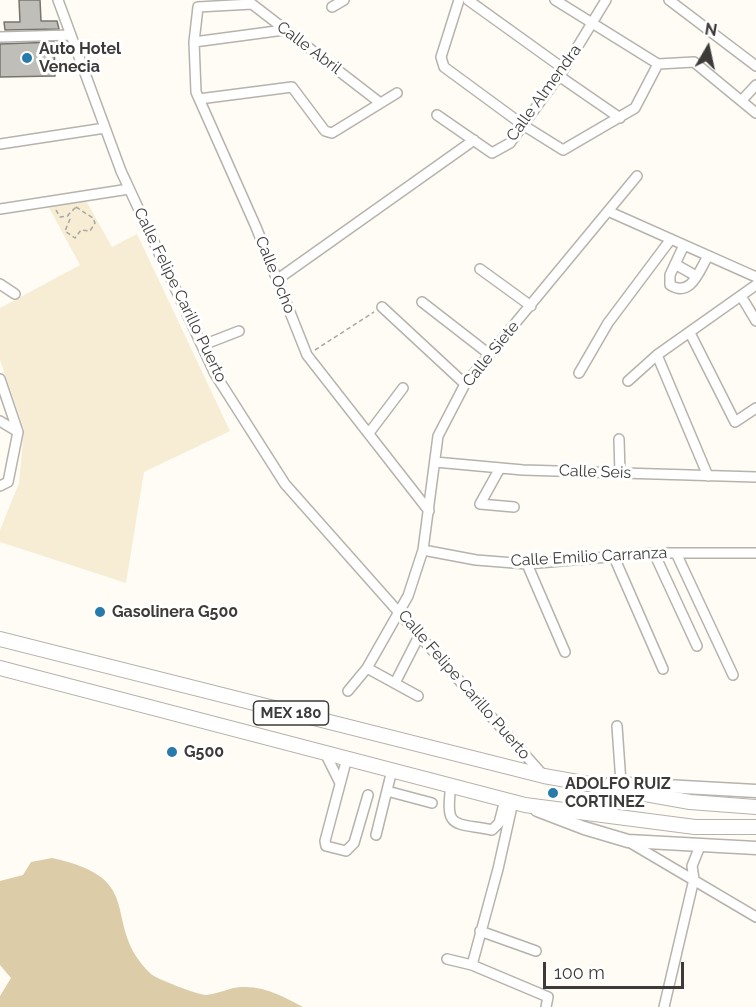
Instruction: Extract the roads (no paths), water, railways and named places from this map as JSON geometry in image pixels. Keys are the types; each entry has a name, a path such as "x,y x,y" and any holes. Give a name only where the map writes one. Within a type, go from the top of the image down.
{"highway":[{"name":"MEX 180","path":"0,639 544,776 583,783"},
{"name":"MEX 180","path":"0,668 514,802"},
{"path":"583,783 690,802 756,807"},
{"path":"514,802 695,827 756,827"}],"main road":[{"path":"583,783 621,783 707,791 756,791"},
{"path":"514,802 584,828 628,841 756,848"}],"street":[{"path":"58,2 70,0"},
{"path":"332,7 344,0"},
{"path":"459,0 441,57 444,67 523,125 563,150 635,108 658,64"},
{"path":"468,0 620,118"},
{"path":"555,0 591,25 658,64 694,62 756,113"},
{"name":"Calle Almendra","path":"437,115 492,153 510,143 562,73 606,0"},
{"path":"669,0 756,66"},
{"name":"Calle Felipe Carillo Puerto","path":"58,2 129,189 215,374 285,484 544,776"},
{"name":"Calle Abril","path":"198,7 252,4 379,102"},
{"name":"Calle Ocho","path":"198,7 194,42 196,92 278,279 307,355 429,511"},
{"path":"194,42 284,30"},
{"path":"0,37 71,35"},
{"path":"742,100 756,85"},
{"path":"199,99 292,87 328,133 397,93"},
{"path":"0,144 105,128"},
{"path":"278,279 474,140"},
{"name":"Calle Siete","path":"348,691 367,668 408,596 423,550 440,430 465,384 610,212 637,176"},
{"path":"0,209 129,189"},
{"path":"610,212 756,277"},
{"path":"579,373 608,323 671,239"},
{"path":"684,245 670,275 670,285 678,290 686,289 708,256"},
{"path":"675,264 696,276"},
{"path":"480,269 531,306"},
{"path":"0,284 15,294"},
{"path":"628,381 657,355 756,285"},
{"path":"741,296 756,321"},
{"path":"422,302 489,354"},
{"path":"382,307 465,384"},
{"path":"203,345 239,331"},
{"path":"690,333 735,422 756,408"},
{"path":"657,355 708,476"},
{"path":"0,379 18,432 8,482 1,486"},
{"path":"369,433 403,388"},
{"path":"0,421 18,432"},
{"path":"619,439 620,474"},
{"name":"Calle Seis","path":"435,462 620,474 756,477"},
{"path":"501,468 480,504 514,507"},
{"name":"Calle Emilio Carranza","path":"423,550 476,560 527,564 654,554 756,553"},
{"path":"676,553 732,675"},
{"path":"654,554 698,646"},
{"path":"614,557 663,669"},
{"path":"527,564 565,652"},
{"path":"395,683 420,634"},
{"path":"367,668 418,696"},
{"path":"617,726 621,783"},
{"path":"325,753 340,783"},
{"path":"347,758 325,841 326,846 346,851 354,843 368,795"},
{"path":"376,835 392,770"},
{"path":"451,785 448,813 450,818 457,823 492,830 514,802"},
{"path":"387,791 432,803"},
{"path":"472,965 514,802"},
{"path":"628,841 756,917"},
{"path":"664,1007 694,879 692,866 700,846"},
{"path":"480,930 536,951"},
{"path":"447,959 472,965 549,997 546,1007"}],"place":[{"name":"Auto Hotel Venecia","path":"27,58"},
{"name":"Gasolinera G500","path":"100,612"},
{"name":"G500","path":"172,752"},
{"name":"ADOLFO RUIZ CORTINEZ","path":"553,793"}]}
